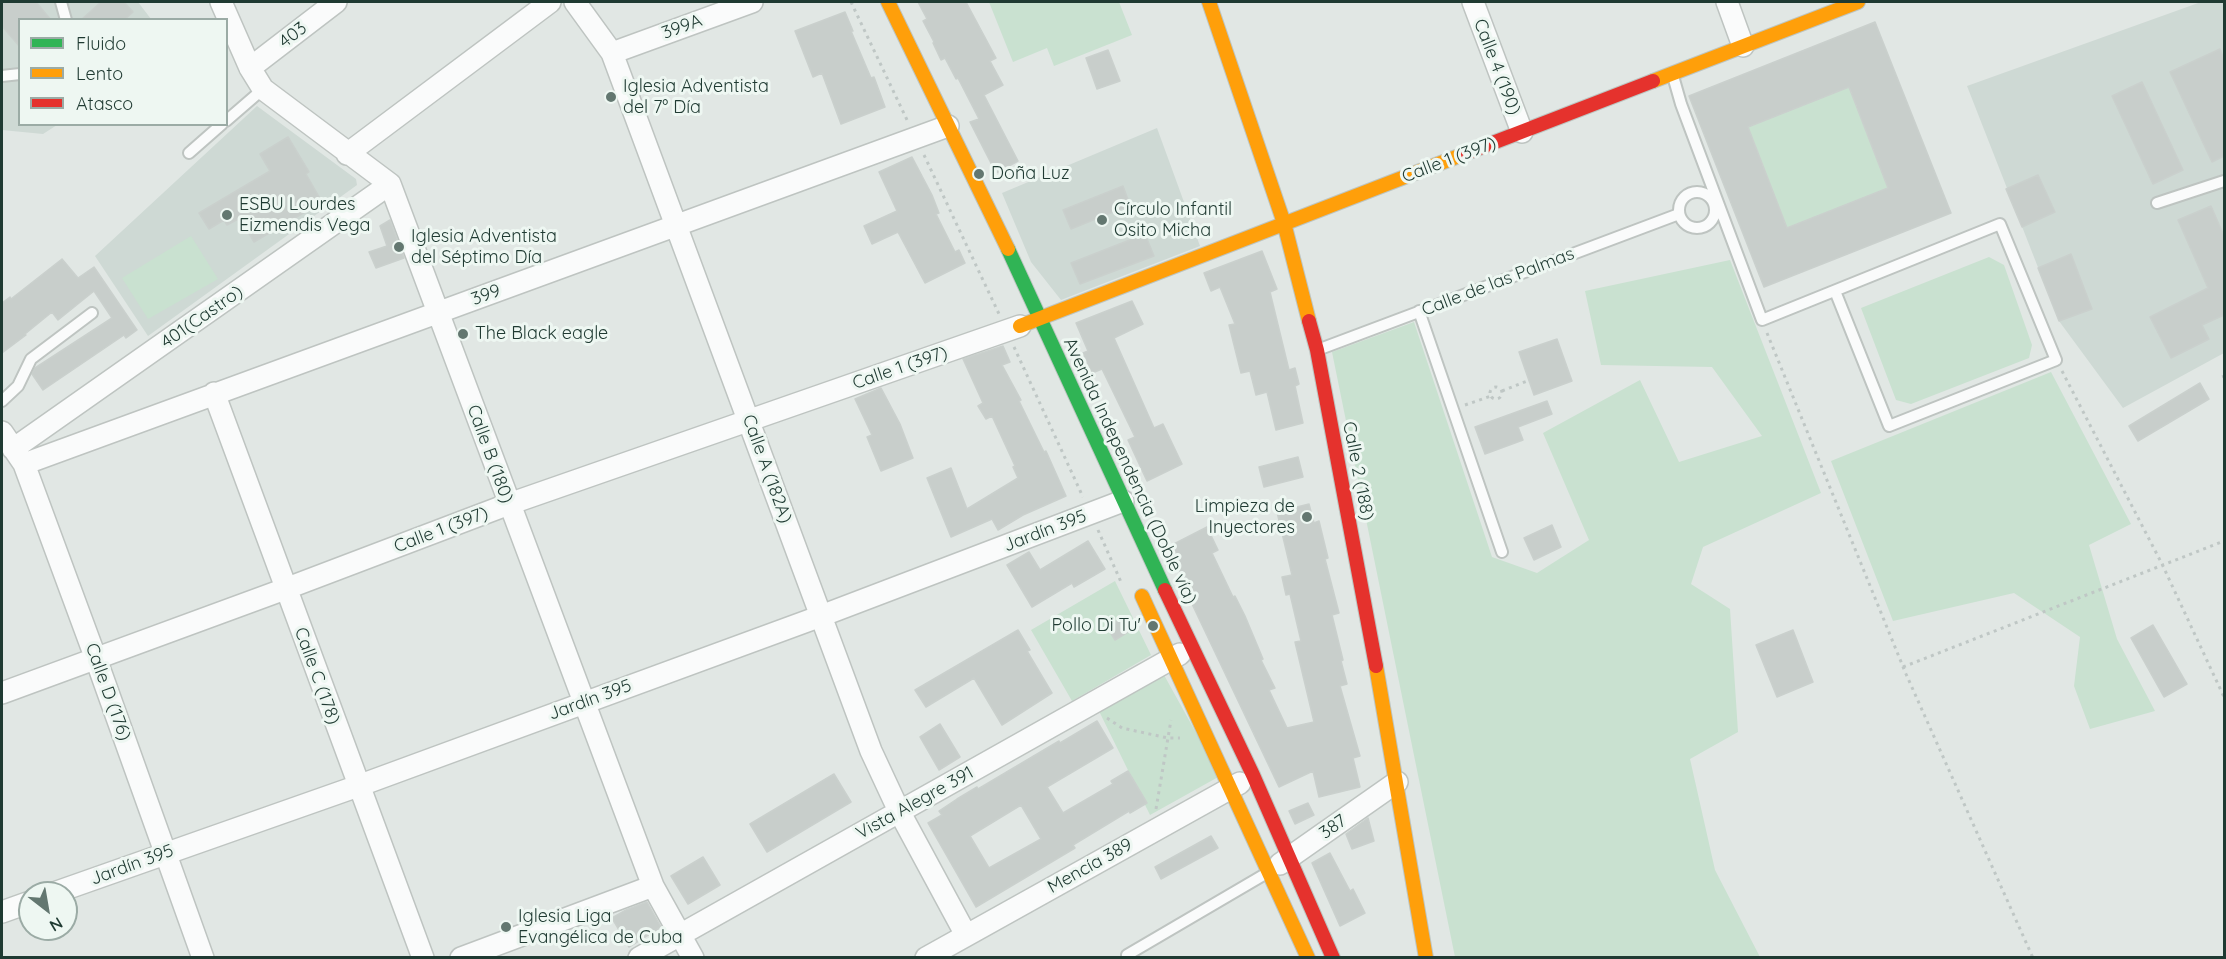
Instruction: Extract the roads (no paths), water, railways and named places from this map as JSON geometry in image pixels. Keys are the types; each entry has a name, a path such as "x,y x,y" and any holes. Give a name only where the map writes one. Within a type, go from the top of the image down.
{"main road":[{"name":"Avenida Independencia (Doble vía)","path":"888,2 1041,318 1108,507 1191,647 1253,775 1333,957"},
{"name":"Calle 2 (188)","path":"1209,2 1284,223 1317,350 1397,782 1426,957"},
{"name":"Calle 1 (397)","path":"1020,326 1858,2"},
{"path":"1137,584 1308,957"}],"street":[{"path":"221,2 250,68 263,89 390,184"},
{"name":"403","path":"250,68 336,2"},
{"path":"347,154 550,2"},
{"name":"Calle A (182A)","path":"575,2 612,53 871,750 899,812 966,935"},
{"name":"399A","path":"612,53 752,2"},
{"name":"Calle 4 (190)","path":"1473,2 1522,132"},
{"path":"1727,2 1743,46"},
{"name":"399","path":"13,448 214,393 948,126"},
{"name":"Calle B (180)","path":"390,184 653,886 693,957"},
{"name":"401(Castro)","path":"13,448 390,184"},
{"name":"Calle 1 (397)","path":"2,693 509,504 1020,326"},
{"name":"Calle C (178)","path":"214,393 423,957"},
{"name":"Calle D (176)","path":"13,448 96,659 203,957"},
{"name":"Jardín 395","path":"78,884 358,786 821,616 1108,507"},
{"name":"Vista Alegre 391","path":"639,957 1191,647"},
{"name":"Mencía 389","path":"926,957 1253,775"},
{"name":"387","path":"1269,871 1397,782"},
{"path":"461,957 653,886"},
{"path":"2,912 18,906"}],"lane":[{"path":"61,2 65,18"},
{"path":"2,76 18,74"},
{"path":"1672,74 1681,104 1720,202 1762,320 2000,224 2056,360 1889,426 1834,291"},
{"path":"228,119 263,89"},
{"path":"189,153 220,126"},
{"path":"2157,203 2224,181"},
{"path":"1695,192 1707,194 1720,202 1712,222 1701,228 1684,224 1679,214 1680,202 1684,197 1695,192"},
{"name":"Calle de las Palmas","path":"1317,350 1679,214"},
{"path":"1419,311 1502,552"},
{"path":"2,401 18,386 31,359 92,313"},
{"path":"1127,955 1269,871"}],"place":[{"name":"Iglesia Adventista del 7° Día","path":"611,97"},
{"name":"Doña Luz","path":"979,174"},
{"name":"ESBU Lourdes Eizmendis Vega","path":"227,215"},
{"name":"Círculo Infantil Osito Micha","path":"1102,220"},
{"name":"Iglesia Adventista del Séptimo Día","path":"399,247"},
{"name":"The Black eagle","path":"463,334"},
{"name":"Limpieza de Inyectores","path":"1307,517"},
{"name":"Pollo Di Tu'","path":"1153,626"},
{"name":"Iglesia Liga Evangélica de Cuba","path":"506,927"}]}
